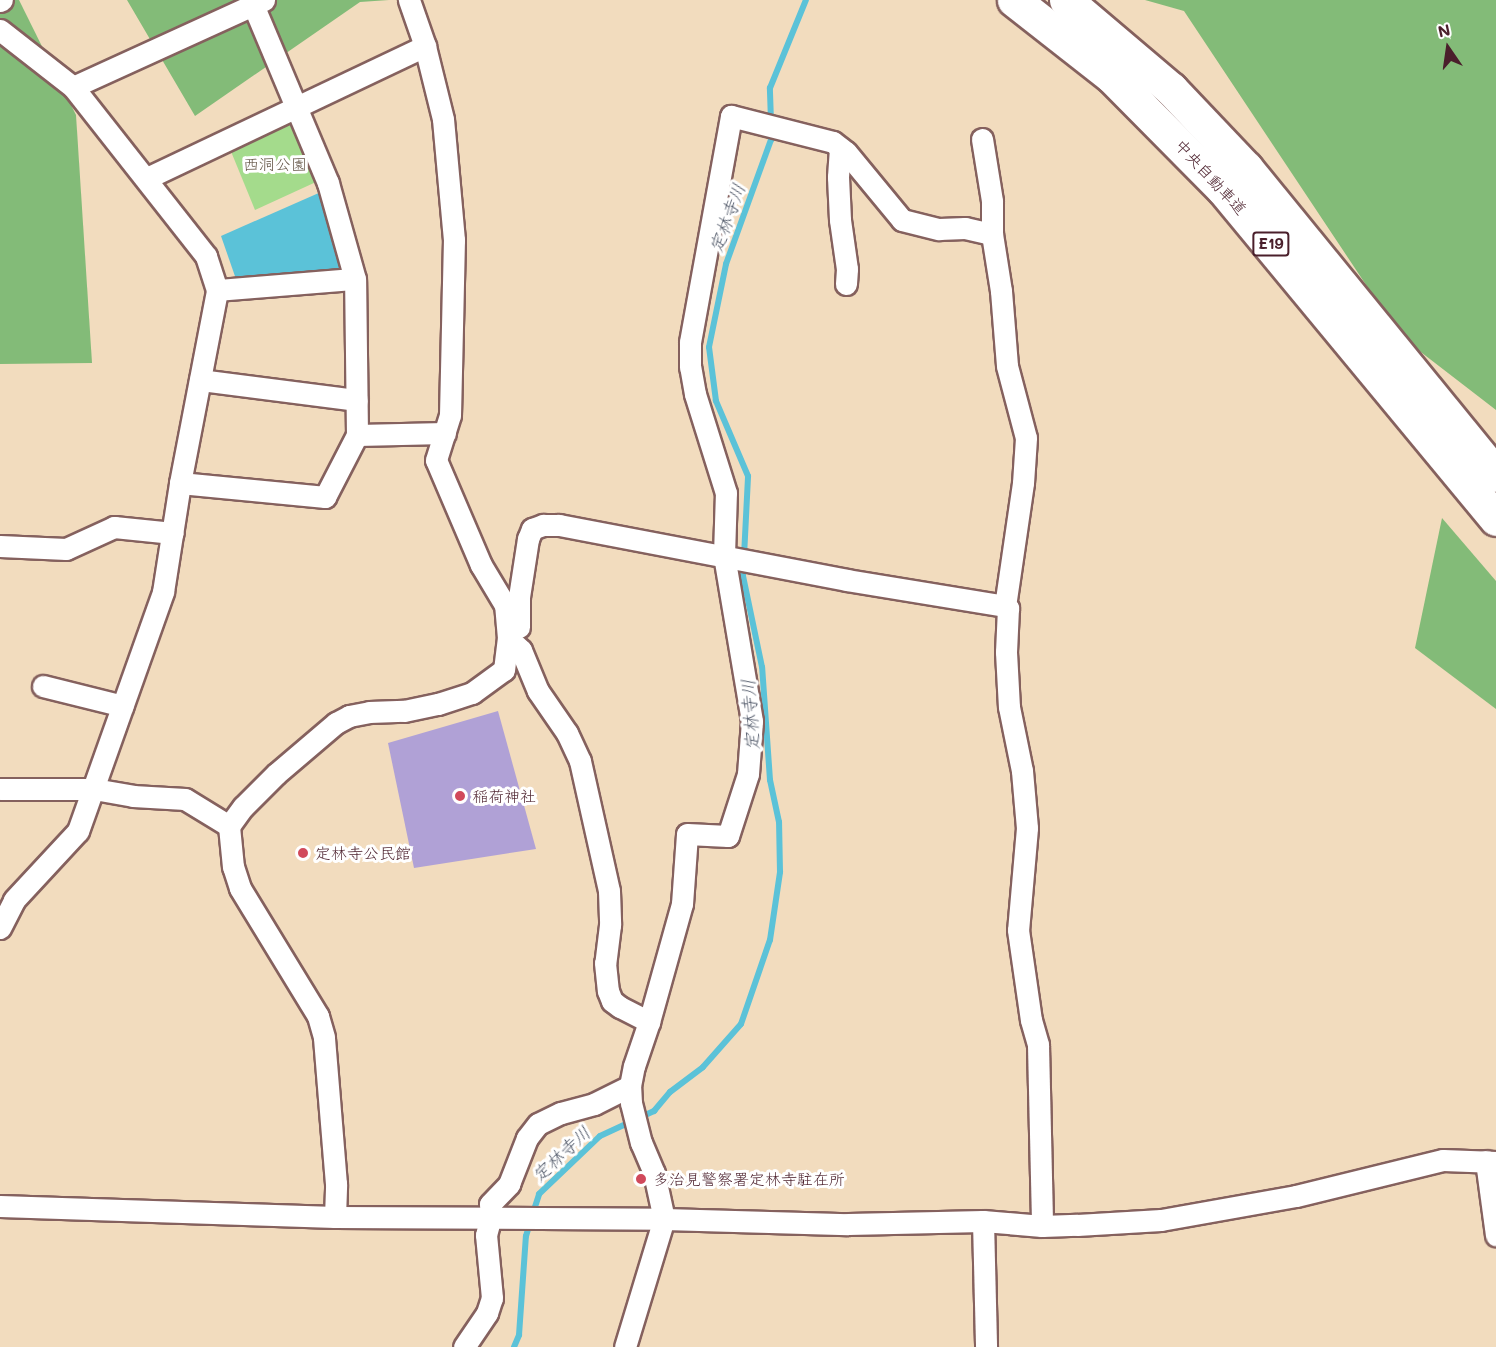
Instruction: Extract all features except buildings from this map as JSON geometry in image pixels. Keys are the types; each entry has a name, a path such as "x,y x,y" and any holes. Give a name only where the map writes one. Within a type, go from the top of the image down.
{"highway":[{"name":"中央自動車道","path":"1014,0 1111,76 1223,189 1276,250 1451,467 1496,519"},
{"name":"中央自動車道","path":"1066,0 1171,89 1246,168 1496,475"}],"street":[{"path":"335,1217 336,1184 324,1037 318,1016 240,888 232,859 229,826 243,807 276,774 336,723 349,716 369,712 404,711 438,704 472,693 504,670 512,641 505,605 481,565 436,460 450,415 454,240 443,119 425,46 409,0"},
{"path":"73,87 258,3 328,183 355,279 357,435 325,497 180,483"},
{"path":"0,30 73,87 147,178 206,256 217,290 180,483 164,592 78,831 14,900 0,928"},
{"path":"147,178 425,46"},
{"path":"625,1347 664,1219 654,1173 641,1143 630,1086 634,1066 650,1022 682,904 687,834 729,836 748,774 752,721 724,555 726,493 695,394 690,342 731,116 821,138 840,148 902,220 939,229 965,228 992,234"},
{"path":"982,139 992,201 992,234 1001,291 1007,366 1026,438 1023,483 1005,606 1008,608 1006,652 1009,707 1022,771 1027,828 1018,930 1031,1020 1038,1045 1042,1226"},
{"path":"840,148 838,177 840,220 848,269 846,284"},
{"path":"217,290 355,279"},
{"path":"200,380 357,400"},
{"path":"357,435 445,433"},
{"path":"512,641 520,633 518,614 522,568 532,529 543,525 559,525 847,580 1005,606"},
{"path":"0,546 66,549 114,527 173,533"},
{"path":"512,641 521,650 538,691 567,733 580,761 609,891 610,925 605,963 608,991 612,1001 620,1007 650,1022"},
{"path":"43,686 123,706"},
{"path":"0,789 94,789 133,796 185,799 229,826"},
{"path":"464,1347 487,1313 492,1298 486,1235 491,1220 490,1203 509,1184 527,1138 538,1124 561,1113 594,1104 630,1086"},
{"path":"0,1206 491,1220 664,1219 848,1224 984,1221 1042,1226 1161,1220 1296,1196 1443,1160 1491,1162 1496,1235"},
{"path":"984,1221 986,1347"}],"green space":[{"path":"0,0 19,0 76,115 92,363 0,364"},
{"path":"127,0 389,0 360,2 195,116"},
{"path":"1145,0 1496,0 1496,410 1400,336 1184,11"},
{"name":"西洞公園","path":"295,116 316,182 255,210 230,149"},
{"path":"1442,518 1496,581 1496,709 1415,648"}],"water":[{"path":"321,192 347,273 237,282 221,236"}],"waterway":[{"name":"定林寺川","path":"771,121 770,88 806,0"},
{"name":"定林寺川","path":"533,1213 539,1194 600,1136 654,1111 670,1092 703,1067 741,1024 770,940 780,872 779,822 770,780 762,667 743,576 748,476 716,401 709,347 726,264 771,140 771,131"},
{"name":"定林寺川","path":"514,1347 519,1335 526,1236 530,1223"}],"place":[{"name":"稲荷神社","path":"460,796"},
{"name":"定林寺公民館","path":"303,853"},
{"name":"多治見警察署定林寺駐在所","path":"641,1179"}]}
